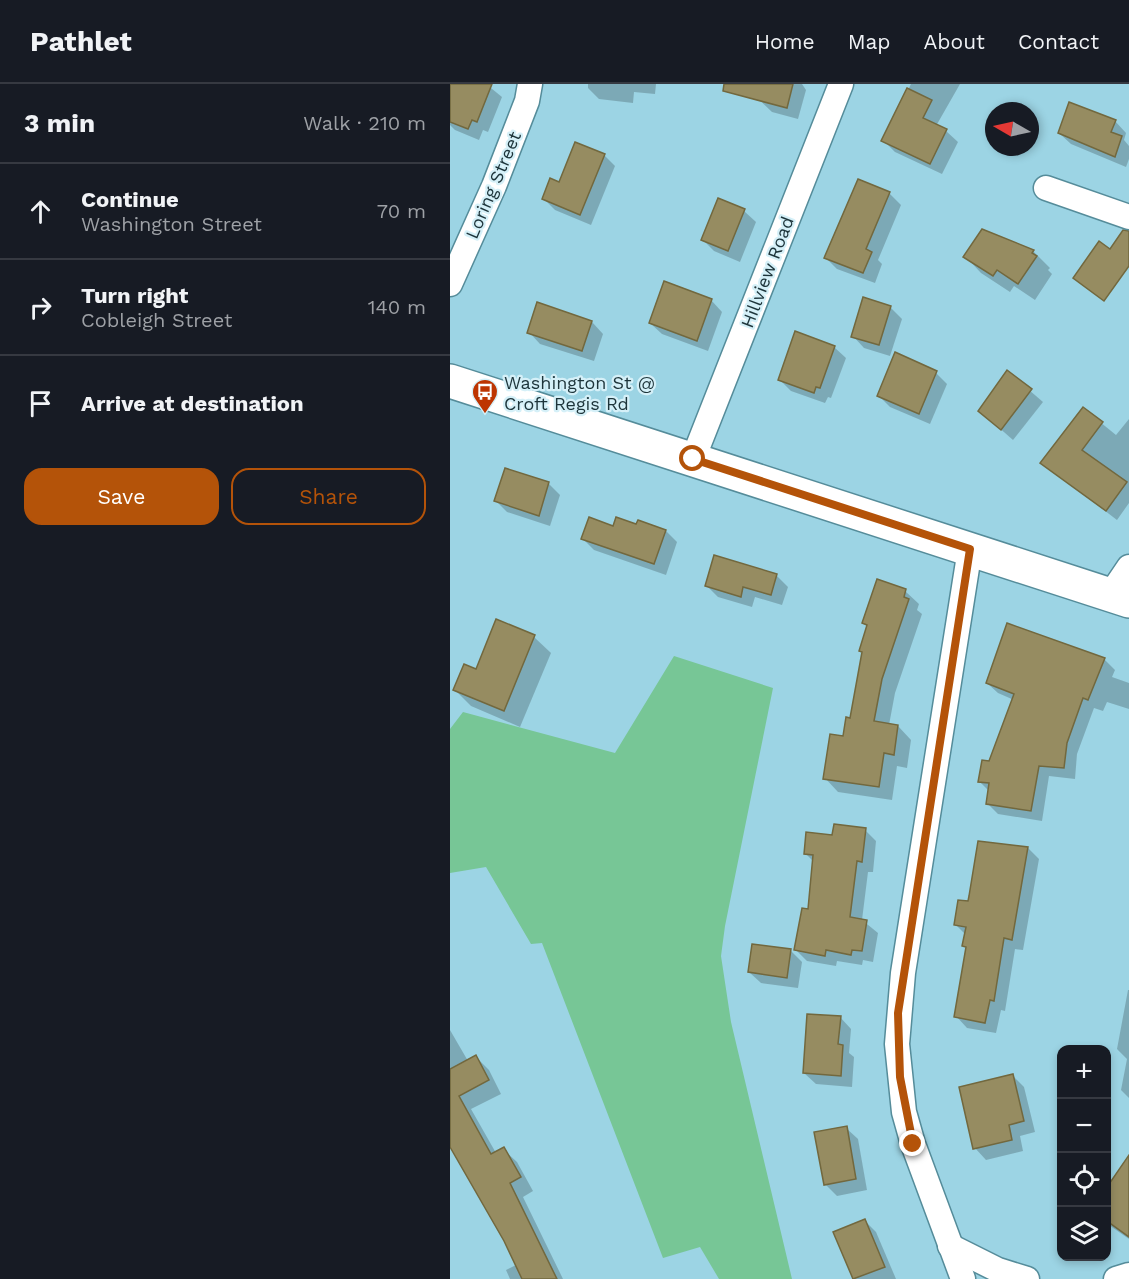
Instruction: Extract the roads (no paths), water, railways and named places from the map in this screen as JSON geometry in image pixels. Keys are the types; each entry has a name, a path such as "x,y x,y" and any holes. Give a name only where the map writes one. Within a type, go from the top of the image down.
{"main road":[{"path":"450,381 1119,598"}],"street":[{"name":"Loring Street","path":"450,284 494,186 527,101 530,84"},
{"name":"Hillview Road","path":"693,459 841,84"},
{"path":"1046,188 1129,217"},
{"path":"963,1279 913,1144 904,1112 897,1044 903,973 970,549"},
{"path":"1119,598 1129,567"},
{"path":"950,1246 998,1270 1027,1279"},
{"path":"1116,1279 1129,1275"}],"place":[{"name":"Washington St @ Croft Regis Rd","path":"485,415"}]}
